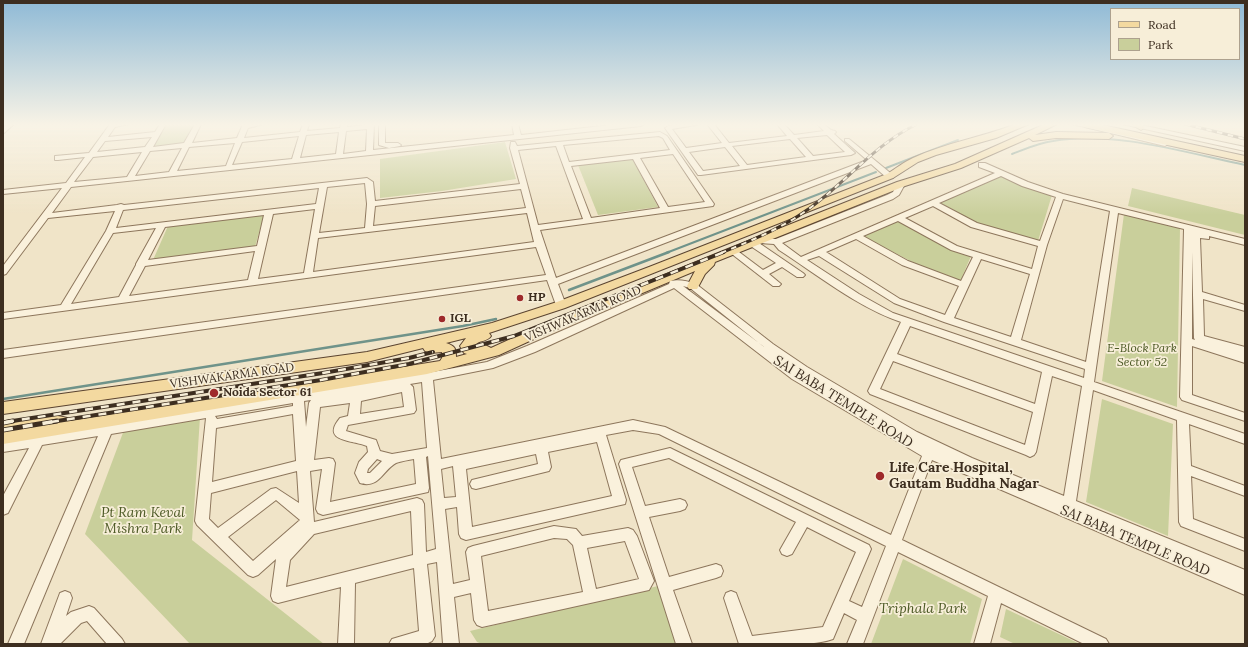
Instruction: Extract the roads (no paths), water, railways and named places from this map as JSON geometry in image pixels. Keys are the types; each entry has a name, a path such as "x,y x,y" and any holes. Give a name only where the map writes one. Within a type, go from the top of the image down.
{"main road":[{"name":"VISHWAKARMA ROAD","path":"90,423 109,425 350,389 497,351 550,327 671,282 728,253 895,178 915,160 933,154"},
{"path":"949,154 959,159 977,154"},
{"name":"VISHWAKARMA ROAD","path":"117,391 189,383 367,357 495,327 561,305 895,178 926,176 958,166 984,154"},
{"path":"1219,154 1245,160"},
{"path":"895,178 932,159 941,160 947,164 946,166 926,176"},
{"path":"693,286 703,268 728,253"},
{"path":"497,351 472,351 467,348 467,345 472,340 505,329 510,322"},
{"path":"367,357 375,361 380,361 435,347 445,346 449,348 450,354 448,363 444,365"},
{"path":"3,408 117,391"},
{"path":"3,416 52,408 117,391"},
{"path":"3,429 44,422 90,423"},
{"path":"3,438 90,423"}],"street":[{"path":"58,158 90,154"},
{"path":"3,272 92,154"},
{"path":"129,180 144,154"},
{"path":"171,175 182,154"},
{"path":"229,165 234,154"},
{"path":"296,162 298,154"},
{"path":"3,192 367,154"},
{"path":"515,154 539,244 561,305"},
{"path":"563,154 588,220"},
{"path":"567,164 653,154"},
{"path":"535,228 710,204 676,154"},
{"path":"687,154 701,173 841,154"},
{"path":"735,154 745,167"},
{"path":"808,154 811,158"},
{"path":"755,242 777,242 896,194 895,178 863,154"},
{"path":"1215,154 1245,160"},
{"path":"635,156 665,210"},
{"path":"3,354 552,280 871,161"},
{"path":"982,165 1000,174 1060,196 1245,242"},
{"path":"801,260 1000,174"},
{"path":"44,216 122,206 367,180 369,182 371,204 369,230"},
{"path":"308,274 316,236 323,185"},
{"path":"371,204 523,186"},
{"path":"1015,342 1043,245 1060,196"},
{"path":"933,203 974,225 1043,245"},
{"path":"64,308 110,231 122,206"},
{"path":"110,231 320,206"},
{"path":"316,236 530,210"},
{"path":"1069,504 1114,210"},
{"path":"252,283 269,212"},
{"path":"898,218 954,248 1036,273"},
{"path":"123,299 140,264 162,225"},
{"path":"1188,227 1186,397 1245,417"},
{"path":"1245,247 1196,235 1199,338 1245,351"},
{"path":"856,236 905,263 934,276 964,286"},
{"path":"755,242 782,264 800,275"},
{"path":"777,242 782,248 856,296 890,315 1245,440"},
{"path":"3,316 539,244"},
{"path":"140,264 260,248"},
{"path":"819,252 897,301 948,320 1091,367"},
{"path":"728,253 776,284"},
{"path":"948,320 978,255"},
{"path":"762,274 782,264"},
{"path":"298,403 306,522 253,570 202,521 210,422 298,403 350,389 427,377 489,365 530,349 671,282 684,283 693,286"},
{"name":"SAI BABA TEMPLE ROAD","path":"671,282 796,376 919,450 931,449 968,462 1245,577"},
{"name":"SAI BABA TEMPLE ROAD","path":"693,286 769,346 803,370 913,435 931,449 1245,588"},
{"path":"1197,294 1245,308"},
{"path":"906,321 874,391 1030,452 1048,371"},
{"path":"1186,342 1245,359"},
{"path":"890,356 1040,410"},
{"path":"427,377 451,644"},
{"path":"375,454 372,443 365,439 345,437 340,433 340,426 344,421 410,410 407,387 350,389 315,403 307,466 329,464 324,509 423,488 420,453"},
{"path":"350,389 354,419"},
{"path":"3,447 38,441 109,425 298,403"},
{"path":"1183,418 1186,522 1245,545"},
{"path":"16,644 109,425"},
{"path":"435,465 633,425 661,430 1102,644"},
{"path":"601,436 620,500 466,534 459,465 541,448 601,436"},
{"path":"3,509 38,441"},
{"path":"476,484 545,467 541,448"},
{"path":"855,644 931,449"},
{"path":"375,454 392,459 434,450"},
{"path":"684,644 666,585 625,464 670,453 864,549 828,634 747,644 731,598"},
{"path":"375,454 367,461 361,470 361,476 364,479 374,477 392,459"},
{"path":"205,489 302,464"},
{"path":"1185,469 1245,491"},
{"path":"218,536 276,493 306,515"},
{"path":"438,505 462,501"},
{"path":"398,644 427,636 420,560 417,504 310,529 283,557 278,596 420,560 442,554"},
{"path":"641,513 680,505"},
{"path":"787,550 804,519"},
{"path":"579,543 628,534 632,540 647,581 644,585 590,597 482,620 473,552 554,532 571,533 579,543 590,597"},
{"path":"666,585 716,571"},
{"path":"346,644 348,578"},
{"path":"446,592 477,585"},
{"path":"982,644 996,593"},
{"path":"50,643 65,598"},
{"path":"841,604 866,617"},
{"path":"50,643 76,617 89,613 117,644"}],"waterway":[{"path":"886,168 922,154"},
{"path":"1197,154 1245,165"},
{"path":"666,253 876,172"},
{"path":"569,290 669,252"},
{"path":"3,399 463,326 496,319"}],"railway":[{"path":"721,253 759,237 808,210 873,154"},
{"path":"51,422 321,380 409,364 514,336 724,252"},
{"path":"6,422 323,373 409,358 433,352"},
{"path":"3,423 13,421"},
{"path":"51,422 57,421"},
{"path":"3,430 51,422"}],"place":[{"name":"HP","path":"520,298"},
{"name":"IGL","path":"442,319"},
{"name":"Noida Sector 61","path":"214,393"},
{"name":"Life Care Hospital, Gautam Buddha Nagar","path":"880,476"}],"park label":[{"name":"E-Block Park Sector 52","path":"1142,356"},
{"name":"Pt Ram Keval Mishra Park","path":"143,522"},
{"name":"Triphala Park","path":"923,609"}]}
